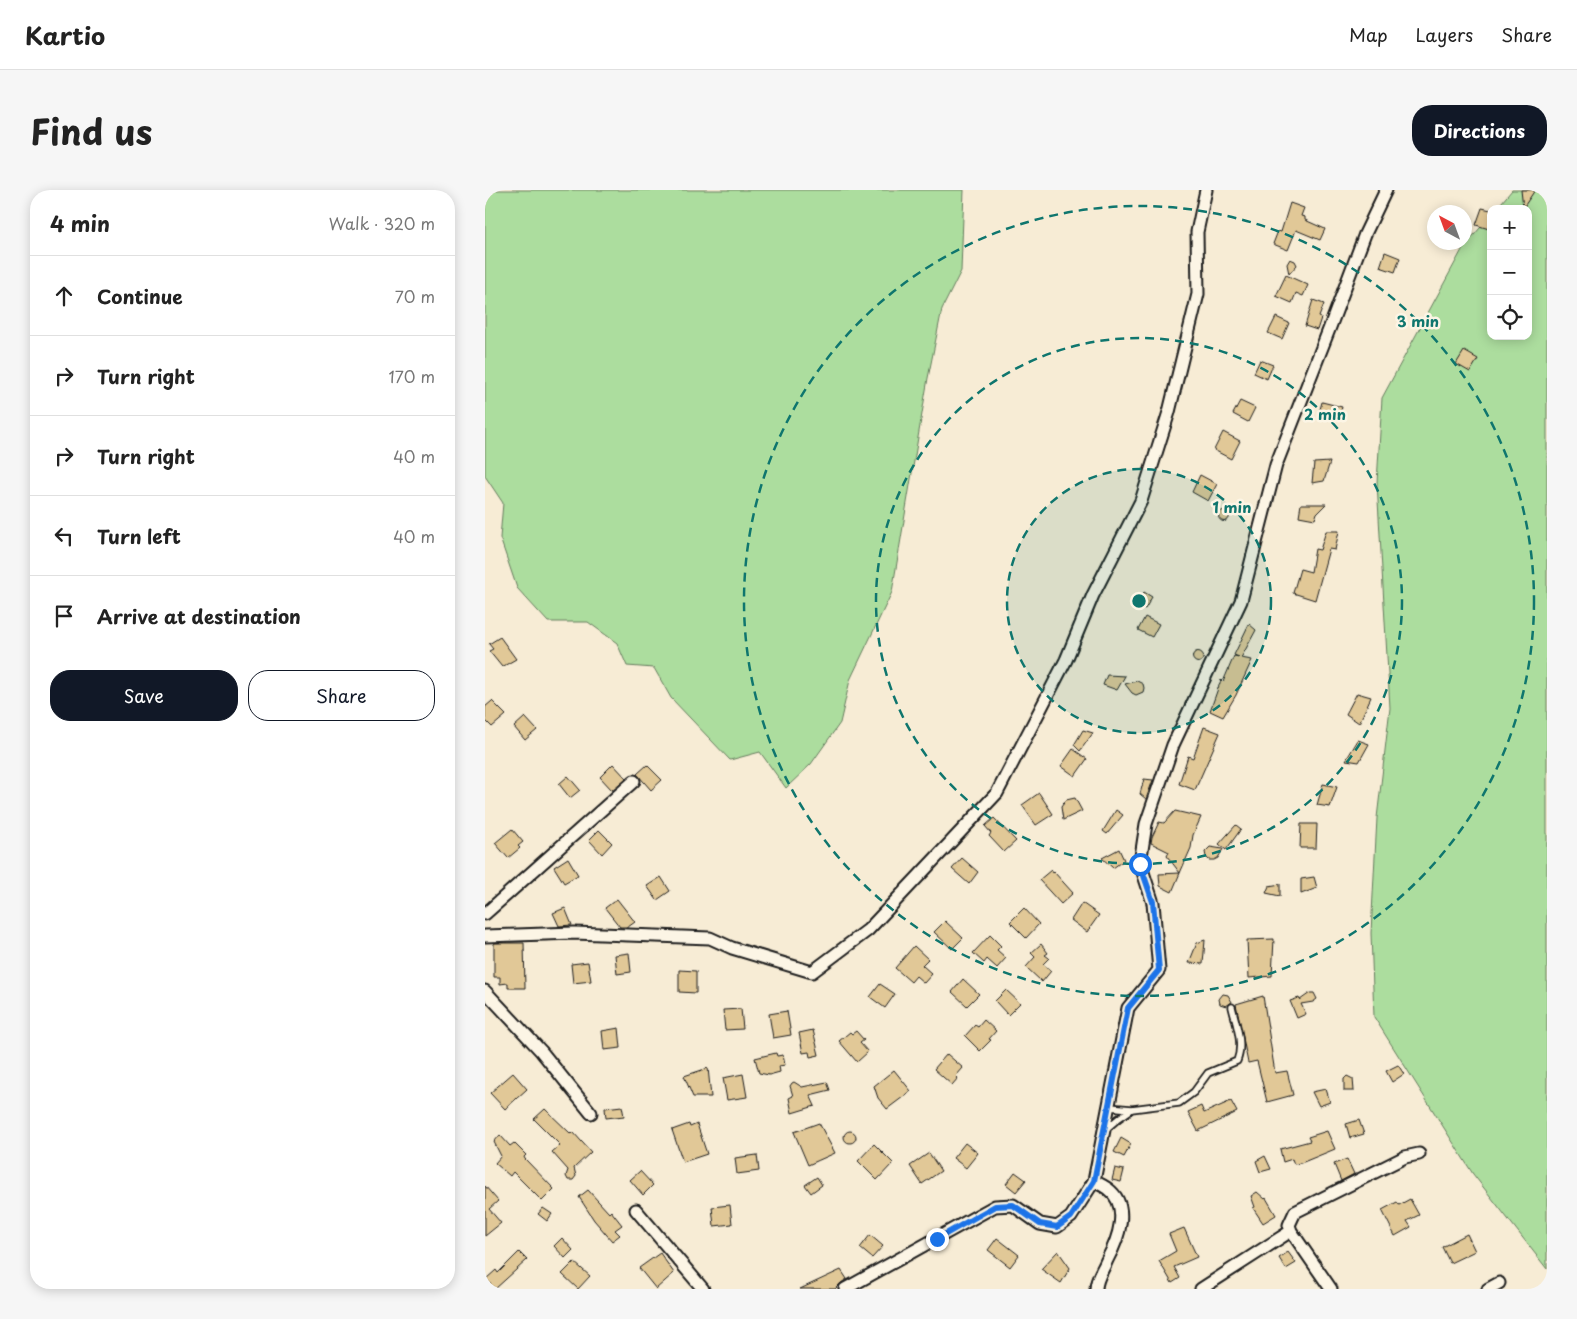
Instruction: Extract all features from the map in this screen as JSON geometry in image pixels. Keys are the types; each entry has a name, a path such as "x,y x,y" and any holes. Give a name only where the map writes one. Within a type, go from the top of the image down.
{"street":[{"path":"485,936 574,933 710,938 732,948 812,972 868,930 997,792 1066,660 1093,595 1141,501 1169,412 1198,294 1197,232 1206,190"},
{"path":"845,1289 995,1206 1013,1205 1040,1224 1057,1227 1071,1217 1094,1181 1128,1008 1159,970 1153,902 1140,864 1146,824 1173,745 1241,601 1275,465 1365,234 1386,190"},
{"path":"485,914 634,781"},
{"path":"485,991 541,1051 591,1113"},
{"path":"1331,1289 1291,1231 1289,1225 1295,1212 1405,1157 1419,1154"},
{"path":"1094,1181 1109,1189 1119,1203 1121,1225 1115,1246 1096,1282 1096,1289"},
{"path":"636,1210 703,1289"},
{"path":"1201,1289 1291,1231"},
{"path":"1488,1289 1499,1283"}],"lane":[{"path":"1109,1107 1132,1109 1179,1103 1194,1092 1208,1074 1237,1061 1240,1045 1232,1007"},
{"path":"1105,1131 1132,1109"}],"green space":[{"path":"485,190 964,190 961,271 942,309 928,378 892,592 850,680 840,723 811,764 786,788 760,752 730,760 671,698 654,668 627,666 617,643 588,622 548,622 517,588 500,538 503,503 485,476"},
{"path":"1512,190 1547,190 1547,1269 1473,1174 1374,1017 1371,933 1377,818 1390,708 1377,483 1382,398 1462,250 1472,250 1472,237 1487,220 1487,340 1532,340 1532,205 1499,205"}],"building":[{"path":"1521,190 1535,190 1525,205 1523,205"},
{"path":"1290,203 1304,208 1301,216 1305,217 1305,220 1325,229 1320,240 1296,230 1288,250 1273,244 1278,231 1281,232"},
{"path":"1482,208 1487,209 1487,228 1476,225"},
{"path":"1385,252 1400,258 1395,272 1380,267"},
{"path":"1290,259 1295,261 1297,265 1289,274 1287,264"},
{"path":"1286,275 1308,285 1303,296 1296,293 1292,303 1276,296"},
{"path":"1313,300 1324,304 1317,330 1305,326"},
{"path":"1276,317 1289,323 1282,339 1268,333"},
{"path":"1464,351 1478,359 1470,372 1456,364"},
{"path":"1260,360 1273,365 1267,379 1254,373"},
{"path":"1240,401 1255,408 1248,422 1233,414"},
{"path":"1322,402 1342,407 1339,418 1319,413"},
{"path":"1223,432 1240,441 1231,459 1214,450"},
{"path":"1330,462 1324,481 1312,483 1314,463"},
{"path":"1200,475 1217,484 1208,501 1192,492"},
{"path":"1301,504 1326,504 1317,513 1315,519 1299,516"},
{"path":"1224,510 1230,516 1224,522 1218,516"},
{"path":"1326,531 1339,531 1335,550 1329,549 1315,600 1293,593 1300,569 1311,572 1315,549 1320,550"},
{"path":"1144,592 1152,597 1145,609 1137,605"},
{"path":"1145,617 1159,624 1152,637 1138,630"},
{"path":"1249,624 1256,630 1241,658 1252,660 1236,695 1223,717 1210,711 1221,680 1223,682 1234,656 1239,657 1234,655"},
{"path":"500,637 516,659 502,667 489,651 493,649 489,644"},
{"path":"1198,651 1204,657 1198,663 1192,657"},
{"path":"1107,675 1125,676 1117,690 1103,685"},
{"path":"1137,681 1143,684 1144,688 1143,692 1136,695 1125,684"},
{"path":"1357,693 1371,697 1359,723 1346,714"},
{"path":"492,701 506,715 492,727 485,720 485,707"},
{"path":"525,717 537,730 525,740 514,727"},
{"path":"1204,727 1220,733 1195,790 1179,784 1188,756 1193,758"},
{"path":"1083,730 1093,733 1080,751 1074,745"},
{"path":"1358,740 1369,744 1359,762 1346,760"},
{"path":"1073,749 1087,759 1075,776 1061,766"},
{"path":"613,764 626,778 612,790 600,777"},
{"path":"647,765 662,780 651,790 637,774"},
{"path":"568,776 580,790 570,798 559,784"},
{"path":"1144,779 1153,780 1146,799 1140,794"},
{"path":"1323,784 1337,787 1330,807 1317,805"},
{"path":"1039,793 1053,814 1036,825 1022,805"},
{"path":"1075,798 1082,811 1063,820 1061,807 1066,800"},
{"path":"1116,810 1123,815 1107,834 1103,831"},
{"path":"1175,811 1201,817 1193,835 1191,848 1180,873 1167,856 1169,852 1151,843 1159,822 1164,823"},
{"path":"994,818 1016,841 1004,852 989,836 991,833 985,826"},
{"path":"1301,824 1317,824 1316,848 1300,848"},
{"path":"1236,825 1241,829 1226,850 1219,844"},
{"path":"512,829 523,842 518,846 520,848 508,858 495,843"},
{"path":"599,830 612,843 602,854 589,840"},
{"path":"1210,847 1223,849 1218,858 1214,860 1209,860 1206,857 1205,852"},
{"path":"1119,849 1124,860 1113,868 1102,858"},
{"path":"568,858 578,875 564,883 554,867"},
{"path":"962,858 978,872 969,884 952,869"},
{"path":"1051,870 1073,893 1061,904 1039,880"},
{"path":"1180,873 1172,892 1160,886 1159,874"},
{"path":"661,877 670,891 657,900 647,886"},
{"path":"1314,877 1317,888 1301,894 1301,879"},
{"path":"1280,884 1280,896 1266,893 1269,886"},
{"path":"617,899 635,922 628,927 620,927 605,908"},
{"path":"1082,903 1099,915 1087,932 1071,920"},
{"path":"565,908 572,925 559,926 553,913"},
{"path":"1024,908 1039,924 1026,938 1010,922"},
{"path":"945,921 963,938 952,949 934,932"},
{"path":"990,935 1001,946 997,950 1006,958 997,968 987,959 984,963 973,953"},
{"path":"1274,939 1272,976 1249,978 1247,940"},
{"path":"1205,940 1203,964 1189,963 1197,943"},
{"path":"494,943 524,943 525,988 508,988 508,983 500,984 500,977 494,977"},
{"path":"1041,944 1048,953 1045,955 1049,958 1043,964 1051,971 1042,982 1026,967 1035,957 1031,953"},
{"path":"914,946 928,959 922,965 932,974 924,983 916,976 911,982 895,968"},
{"path":"629,953 631,972 617,974 615,955"},
{"path":"588,962 591,981 573,983 571,964"},
{"path":"679,970 696,971 696,993 679,992"},
{"path":"963,979 979,994 967,1006 952,992"},
{"path":"880,984 895,994 885,1008 870,997"},
{"path":"1006,990 1020,1003 1008,1015 995,1001"},
{"path":"1310,993 1314,993 1317,999 1313,1002 1301,1004 1306,1014 1297,1018 1290,1001 1299,998 1300,1000"},
{"path":"1223,994 1228,995 1232,1002 1226,1006 1220,1004 1219,999"},
{"path":"1263,996 1275,1073 1287,1071 1293,1095 1267,1102 1257,1061 1248,1063 1236,1004"},
{"path":"741,1009 743,1029 725,1030 723,1010"},
{"path":"787,1011 791,1035 773,1038 769,1014"},
{"path":"984,1020 996,1031 989,1039 991,1040 980,1051 965,1036 975,1025 978,1027"},
{"path":"619,1028 621,1048 604,1050 602,1031"},
{"path":"813,1030 819,1055 810,1057 809,1052 803,1053 799,1033"},
{"path":"856,1031 864,1040 860,1043 868,1052 857,1062 839,1041 850,1032 852,1034"},
{"path":"776,1053 777,1056 783,1055 785,1065 779,1066 780,1072 769,1075 759,1073 755,1058"},
{"path":"947,1054 963,1068 956,1076 958,1078 952,1085 934,1069"},
{"path":"1398,1065 1404,1074 1392,1082 1386,1071"},
{"path":"708,1068 711,1097 693,1097 684,1076"},
{"path":"894,1070 911,1091 887,1109 878,1098 874,1086"},
{"path":"513,1073 527,1089 505,1109 490,1093"},
{"path":"743,1074 747,1097 727,1100 723,1078"},
{"path":"1347,1076 1353,1079 1354,1091 1344,1091 1344,1079"},
{"path":"794,1082 802,1087 827,1082 830,1090 810,1095 815,1106 792,1113 789,1098 793,1096 790,1086"},
{"path":"1326,1089 1330,1102 1319,1106 1312,1092"},
{"path":"1231,1101 1237,1112 1198,1131 1188,1112 1201,1106 1204,1113"},
{"path":"622,1106 624,1116 606,1118 605,1108"},
{"path":"545,1109 571,1134 573,1132 591,1152 574,1168 576,1176 573,1180 568,1180 566,1176 568,1170 552,1152 560,1145 534,1119"},
{"path":"1359,1120 1364,1134 1350,1138 1346,1124"},
{"path":"819,1123 835,1153 808,1165 794,1132"},
{"path":"689,1124 690,1127 697,1124 707,1154 683,1162 672,1130"},
{"path":"848,1131 852,1131 856,1137 852,1143 848,1143 844,1139 844,1135"},
{"path":"1327,1131 1335,1149 1301,1163 1294,1164 1292,1159 1283,1162 1280,1149 1310,1141 1308,1137"},
{"path":"500,1135 510,1146 514,1143 526,1155 525,1159 554,1189 542,1201 513,1172 510,1176 495,1163 501,1156 494,1142"},
{"path":"1121,1138 1131,1144 1124,1157 1114,1152"},
{"path":"965,1143 978,1153 966,1168 953,1158"},
{"path":"874,1144 893,1163 877,1180 858,1161"},
{"path":"929,1153 941,1171 922,1184 910,1166"},
{"path":"757,1155 759,1171 737,1174 735,1158"},
{"path":"1265,1156 1271,1169 1260,1172 1256,1161"},
{"path":"1347,1159 1354,1174 1341,1181 1334,1164"},
{"path":"1115,1168 1124,1170 1121,1182 1112,1180"},
{"path":"640,1171 653,1185 643,1195 630,1180"},
{"path":"1015,1172 1026,1180 1016,1192 1006,1184"},
{"path":"817,1177 822,1185 811,1193 805,1185"},
{"path":"485,1186 498,1201 489,1209 501,1223 485,1236"},
{"path":"588,1190 609,1213 611,1211 622,1225 615,1230 620,1235 612,1241 594,1220 579,1197"},
{"path":"1257,1192 1266,1198 1276,1215 1263,1223 1253,1208 1255,1207 1251,1196"},
{"path":"1410,1199 1419,1215 1407,1221 1411,1227 1395,1236 1382,1210 1397,1202 1399,1205"},
{"path":"730,1205 732,1224 714,1226 712,1207"},
{"path":"543,1208 552,1214 547,1221 538,1214"},
{"path":"1184,1228 1197,1257 1174,1267 1180,1278 1172,1283 1159,1261 1176,1251 1169,1234"},
{"path":"1467,1234 1475,1251 1450,1263 1442,1247"},
{"path":"870,1235 883,1246 872,1258 860,1248"},
{"path":"562,1238 573,1250 565,1258 554,1246"},
{"path":"997,1238 1019,1255 1010,1267 988,1250"},
{"path":"1058,1251 1070,1268 1061,1283 1041,1269"},
{"path":"519,1252 527,1260 495,1289 486,1279 496,1270 498,1273"},
{"path":"1288,1252 1296,1263 1286,1269 1279,1258"},
{"path":"660,1253 674,1273 656,1289 639,1268"},
{"path":"574,1262 590,1276 578,1289 562,1274"},
{"path":"841,1270 847,1279 835,1289 800,1289"}],"route":[{"path":"937,1239 995,1206 1013,1205 1040,1224 1057,1227 1071,1217 1094,1181 1128,1008 1159,970 1153,902 1140,864"}]}
